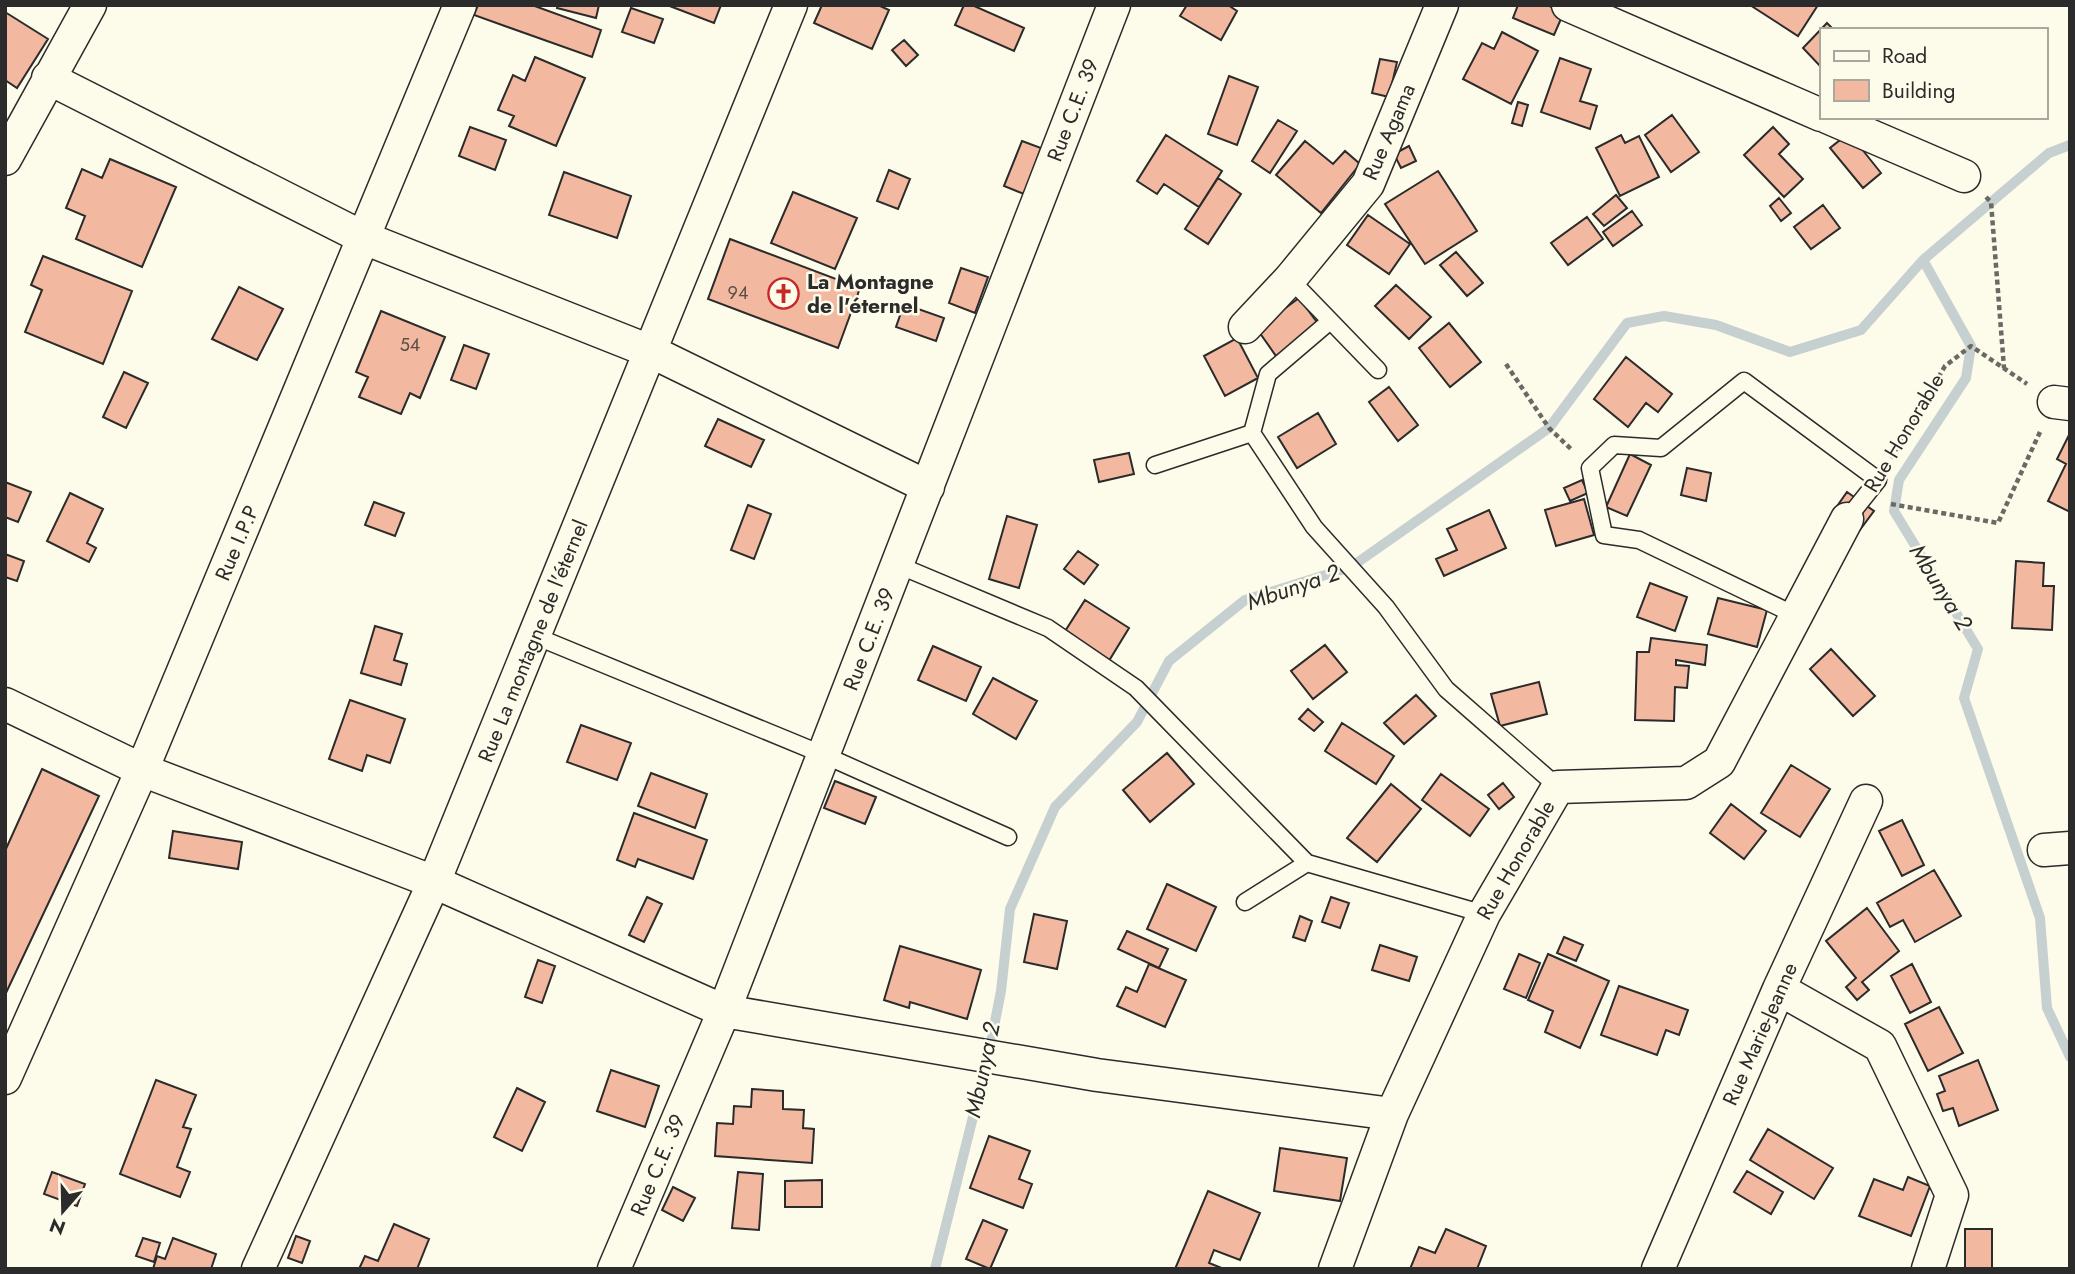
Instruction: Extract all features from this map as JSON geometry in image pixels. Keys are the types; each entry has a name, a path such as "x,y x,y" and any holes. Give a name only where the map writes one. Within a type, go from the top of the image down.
{"street":[{"path":"5,159 90,5"},
{"name":"Rue I.P.P","path":"5,1078 142,770 460,5"},
{"name":"Rue La montagne de l'éternel","path":"258,1269 434,882 791,5"},
{"name":"Rue C.E. 39","path":"614,1269 724,1011 1114,5"},
{"name":"Rue Agama","path":"1245,327 1290,279 1368,184 1442,5"},
{"path":"1568,5 1820,115"},
{"path":"48,78 364,238 652,352 928,486"},
{"path":"1833,119 1964,176"},
{"name":"Rue Honorable","path":"1335,1269 1392,1114 1484,914 1558,787 1686,783 1719,762 1847,519"},
{"path":"5,704 142,770 434,882 724,1011 1097,1075 1392,1114"},
{"name":"Rue Marie-Jeanne","path":"1658,1269 1779,989 1866,800"},
{"path":"1779,989 1880,1046 1952,1195 1928,1269"}],"lane":[{"path":"1290,279 1378,370"},
{"path":"1329,322 1268,374 1252,433 1314,527 1386,607 1446,688 1558,787"},
{"path":"1797,616 1639,540 1604,535 1590,468 1614,445 1661,448 1744,380 1878,480"},
{"path":"1155,465 1252,433"},
{"name":"Rue Honorable","path":"1847,519 1878,480"},
{"path":"898,565 1048,628 1136,688 1307,863 1484,914"},
{"path":"535,636 824,755 1008,837"},
{"path":"1245,902 1307,863"}],"path":[{"path":"1906,506 1998,523 2062,403 2004,369 1991,202 1964,176"},
{"name":"Rue Honorable","path":"1878,480 1945,366 1971,345 2004,369"},
{"path":"1506,364 1549,428 1590,468"}],"building":[{"path":"478,5 532,5 601,30 592,57 474,15"},
{"path":"558,5 599,5 596,18 557,8"},
{"path":"667,5 721,5 714,23"},
{"path":"822,5 878,5 889,10 872,49 814,23"},
{"path":"964,5 972,5 1024,28 1014,51 955,25"},
{"path":"1187,5 1228,5 1237,11 1221,40 1180,16"},
{"path":"1518,5 1547,5 1564,12 1554,35 1513,18"},
{"path":"1750,5 1818,5 1798,36"},
{"path":"631,8 663,19 654,43 622,32"},
{"path":"5,12 48,39 17,88 5,80"},
{"path":"1820,30 1820,66 1803,48"},
{"path":"1502,32 1538,51 1511,104 1463,79 1482,43 1494,49"},
{"path":"904,40 918,55 906,66 892,50"},
{"path":"535,57 585,78 556,146 509,126 514,116 498,110 513,75 525,81"},
{"path":"1560,58 1591,69 1580,101 1597,106 1590,129 1541,112"},
{"path":"1380,59 1397,62 1389,97 1372,93"},
{"path":"1229,76 1258,87 1237,145 1208,134"},
{"path":"1518,102 1528,105 1522,126 1512,123"},
{"path":"1672,115 1699,152 1671,172 1645,135"},
{"path":"1278,120 1297,131 1270,173 1252,161"},
{"path":"470,127 506,140 495,170 459,156"},
{"path":"1773,127 1789,144 1779,154 1803,179 1784,197 1744,155"},
{"path":"1849,133 1881,173 1863,188 1830,148"},
{"path":"1166,135 1222,171 1199,207 1164,184 1157,194 1137,181"},
{"path":"1621,135 1625,143 1639,136 1659,177 1620,196 1596,148"},
{"path":"1022,141 1041,148 1024,194 1004,186"},
{"path":"1305,141 1333,164 1345,151 1360,164 1321,213 1276,175"},
{"path":"1409,146 1416,161 1401,168 1394,154"},
{"path":"110,159 176,187 142,267 76,239 85,216 66,208 82,169 102,178"},
{"path":"889,170 910,179 898,209 877,201"},
{"path":"1438,171 1477,231 1425,264 1385,204"},
{"path":"564,172 631,196 617,238 549,215"},
{"path":"1218,178 1241,194 1208,244 1185,229"},
{"path":"793,192 857,218 835,269 771,243"},
{"path":"1616,195 1627,208 1604,226 1593,214"},
{"path":"1779,198 1791,213 1781,221 1770,206"},
{"path":"1823,205 1840,228 1811,249 1794,227"},
{"path":"1632,211 1642,225 1613,246 1603,232"},
{"path":"1368,215 1410,244 1389,274 1347,245"},
{"path":"1587,217 1603,239 1568,265 1551,243"},
{"name":"La Montagne de l'éternel","path":"730,239 860,288 838,348 708,299"},
{"path":"1456,252 1483,283 1467,296 1440,265"},
{"path":"43,256 132,291 103,364 25,332 42,290 31,285"},
{"path":"961,268 988,277 975,313 949,303"},
{"path":"1396,285 1431,317 1409,339 1375,306"},
{"path":"239,287 283,309 257,360 212,339"},
{"path":"1299,298 1319,325 1276,356 1257,329"},
{"path":"904,304 944,318 936,341 896,327"},
{"path":"381,311 445,337 420,398 410,393 401,414 359,397 368,377 356,372"},
{"path":"1449,323 1481,362 1450,387 1419,348"},
{"path":"1237,338 1258,378 1225,396 1204,356"},
{"path":"464,345 489,354 476,389 451,380"},
{"path":"1626,357 1672,394 1658,412 1646,403 1628,427 1594,399"},
{"path":"124,372 148,383 126,428 103,417"},
{"path":"1389,387 1418,425 1398,441 1369,402"},
{"path":"1318,413 1336,444 1297,468 1278,437"},
{"path":"718,419 764,440 751,467 705,446"},
{"path":"2070,433 2070,512 2048,501 2066,464 2057,459"},
{"path":"1129,453 1134,474 1099,482 1094,460"},
{"path":"1630,454 1651,465 1627,516 1606,507"},
{"path":"1687,468 1711,473 1706,501 1681,495"},
{"path":"1582,480 1588,493 1570,501 1564,488"},
{"path":"5,482 31,492 18,522 5,517"},
{"path":"1847,492 1874,511 1859,531 1833,512"},
{"path":"70,493 103,509 87,543 96,548 89,562 47,541"},
{"path":"1584,499 1594,535 1556,546 1545,510"},
{"path":"374,502 404,513 395,536 365,525"},
{"path":"748,505 771,514 754,559 731,550"},
{"path":"1489,510 1506,548 1444,576 1436,559 1457,550 1447,529"},
{"path":"1007,516 1037,525 1019,588 989,579"},
{"path":"1078,551 1098,565 1084,584 1064,569"},
{"path":"5,554 24,561 17,581 5,577"},
{"path":"2016,561 2044,563 2043,586 2054,586 2052,630 2012,628"},
{"path":"1650,583 1687,597 1675,631 1637,617"},
{"path":"1718,598 1767,610 1757,647 1708,634"},
{"path":"1085,600 1129,628 1107,664 1062,636"},
{"path":"375,626 402,634 394,660 407,664 401,685 361,673"},
{"path":"1651,638 1707,645 1705,665 1676,660 1676,665 1689,666 1687,688 1675,687 1674,721 1635,720 1637,652 1649,652"},
{"path":"1325,645 1347,672 1313,699 1291,671"},
{"path":"933,646 981,667 966,701 918,680"},
{"path":"1831,649 1875,696 1853,716 1810,669"},
{"path":"993,678 1037,701 1016,739 973,714"},
{"path":"1539,682 1547,714 1500,726 1491,694"},
{"path":"1416,695 1436,716 1404,744 1384,723"},
{"path":"350,700 405,719 390,763 367,755 362,771 329,759"},
{"path":"1308,709 1323,722 1314,731 1299,719"},
{"path":"1342,723 1394,756 1376,784 1325,751"},
{"path":"581,725 631,743 617,780 567,762"},
{"path":"1167,753 1194,784 1150,822 1123,790"},
{"path":"1791,765 1830,789 1800,837 1761,813"},
{"path":"42,769 99,796 5,995 5,851"},
{"path":"651,773 707,794 695,828 638,806"},
{"path":"1441,774 1489,809 1470,836 1422,800"},
{"path":"835,781 876,797 865,824 824,808"},
{"path":"1503,783 1514,797 1499,809 1488,795"},
{"path":"1391,784 1421,809 1377,862 1347,838"},
{"path":"1731,804 1766,831 1744,859 1710,833"},
{"path":"634,813 707,840 693,879 638,859 635,867 617,860"},
{"path":"1902,820 1924,865 1902,876 1879,831"},
{"path":"173,831 242,842 238,869 169,858"},
{"path":"1934,870 1961,916 1915,942 1903,920 1890,927 1877,903"},
{"path":"1167,884 1216,907 1196,951 1147,929"},
{"path":"647,897 662,904 644,942 629,935"},
{"path":"1331,897 1349,903 1340,928 1322,922"},
{"path":"1867,908 1899,951 1862,982 1869,990 1857,1000 1846,987 1856,978 1826,941"},
{"path":"1034,914 1067,921 1057,969 1024,962"},
{"path":"1300,916 1312,921 1305,941 1293,937"},
{"path":"1127,931 1168,949 1159,968 1118,949"},
{"path":"1564,937 1583,945 1576,961 1557,953"},
{"path":"1380,945 1417,957 1409,981 1372,970"},
{"path":"900,946 981,970 967,1019 910,1002 909,1008 884,1000"},
{"path":"1519,954 1540,963 1526,998 1504,989"},
{"path":"1548,954 1609,981 1580,1048 1545,1032 1553,1011 1528,1000"},
{"path":"538,960 555,966 542,1003 525,997"},
{"path":"1149,964 1186,980 1165,1027 1117,1006 1126,987 1137,992"},
{"path":"1912,964 1931,1002 1910,1013 1891,976"},
{"path":"1619,986 1688,1010 1679,1035 1666,1030 1657,1055 1601,1035"},
{"path":"1939,1007 1963,1053 1928,1071 1905,1024"},
{"path":"1978,1060 1998,1110 1959,1126 1953,1108 1943,1111 1937,1094 1945,1091 1939,1076"},
{"path":"611,1070 659,1086 645,1127 597,1111"},
{"path":"156,1080 196,1095 183,1127 191,1129 177,1167 190,1172 180,1197 120,1174"},
{"path":"517,1088 545,1102 522,1151 494,1137"},
{"path":"752,1089 783,1091 783,1109 804,1110 803,1128 814,1129 812,1163 715,1156 717,1123 733,1124 734,1106 751,1107"},
{"path":"1768,1129 1833,1168 1814,1199 1750,1160"},
{"path":"989,1136 1030,1151 1019,1179 1032,1184 1023,1208 970,1188"},
{"path":"1280,1148 1347,1158 1340,1201 1274,1191"},
{"path":"1747,1171 1783,1192 1771,1214 1734,1192"},
{"path":"52,1172 85,1184 77,1206 44,1194"},
{"path":"738,1172 763,1174 759,1230 732,1228"},
{"path":"1908,1177 1930,1186 1911,1236 1859,1216 1874,1179 1903,1190"},
{"path":"822,1180 822,1207 785,1207 785,1181"},
{"path":"673,1187 695,1198 683,1221 662,1210"},
{"path":"1208,1191 1260,1213 1240,1260 1214,1250 1209,1263 1224,1269 1175,1269"},
{"path":"983,1220 1007,1230 990,1269 966,1259"},
{"path":"394,1224 429,1239 417,1269 359,1269 365,1256 378,1261"},
{"path":"1446,1229 1486,1246 1477,1269 1410,1269 1419,1247 1435,1253"},
{"path":"1965,1229 1992,1229 1992,1269 1965,1269"},
{"path":"296,1236 310,1241 302,1263 288,1258"},
{"path":"143,1238 160,1243 154,1262 136,1256"},
{"path":"173,1238 216,1254 211,1269 153,1269 157,1256 165,1259"}],"waterway":[{"name":"Mbunya 2","path":"2070,145 2049,153 1923,260 1971,346 1966,378 1899,480 1894,511 1978,649 1964,698 2040,918 2047,1008 2070,1057"},
{"name":"Mbunya 2","path":"935,1269 988,1057 1001,991 1010,909 1055,807 1137,722 1169,661 1245,600 1351,567 1549,428 1627,323 1664,316 1716,325 1790,352 1861,330 1923,260"}],"place":[{"name":"La Montagne de l'éternel","path":"784,294"}]}
